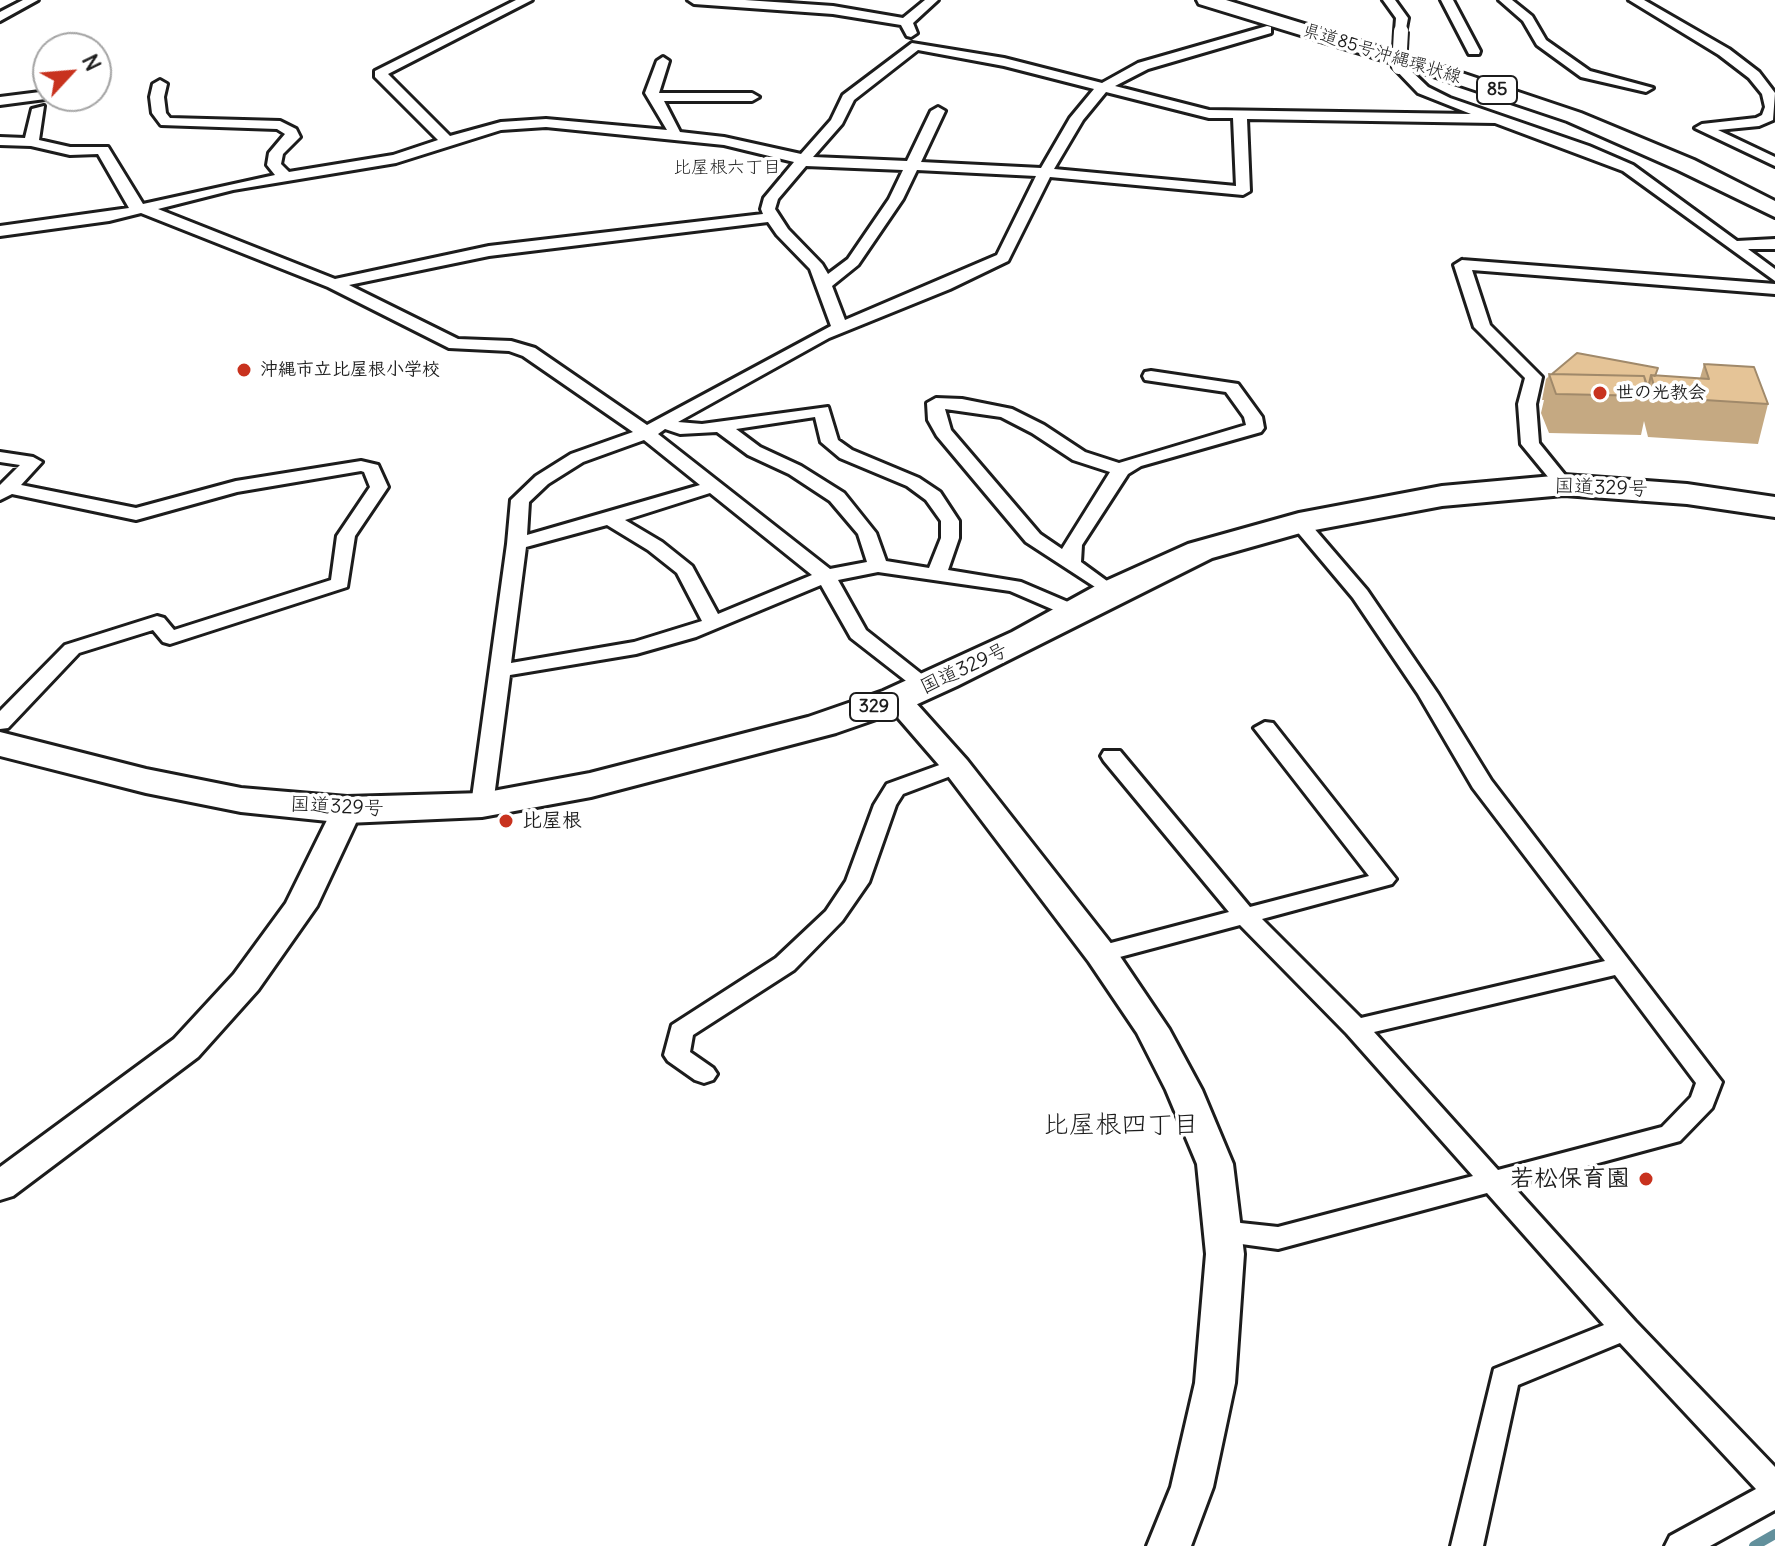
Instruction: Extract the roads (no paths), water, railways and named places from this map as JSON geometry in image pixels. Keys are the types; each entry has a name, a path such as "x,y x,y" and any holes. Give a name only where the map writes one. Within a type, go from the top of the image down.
{"highway":[{"name":"国道329号","path":"0,744 193,792 347,810 482,805 542,796 751,746 911,693 1200,551 1299,523 1442,496 1564,485 1659,491 1775,507"}],"main road":[{"name":"県道85号沖縄環状線","path":"1206,0 1439,71 1574,117 1674,159 1775,210"},
{"name":"県道85号沖縄環状線","path":"1242,0 1598,113 1697,153 1775,191"}],"street":[{"path":"0,17 32,0"},
{"path":"447,141 380,74 526,0"},
{"path":"694,0 833,10 906,22 932,0"},
{"path":"1389,0 1402,18 1399,67 1423,90 1628,168 1737,245 1775,276"},
{"path":"1447,0 1474,51"},
{"path":"1505,0 1528,19 1541,42 1586,74 1646,88"},
{"path":"1635,0 1724,52 1754,75 1769,94 1772,107 1768,117 1759,122 1702,128 1775,162"},
{"path":"906,22 916,46"},
{"path":"482,805 517,544 520,500 542,480 577,458 646,433 840,328 944,286 1003,258 1045,172 1077,118 1102,88 1143,66 1267,30"},
{"path":"840,328 817,267 768,209 771,198 837,121 848,98 916,46 1004,62 1209,114 1240,117 1495,119"},
{"path":"663,61 653,97 674,129 671,135"},
{"path":"160,84 157,97 159,113 166,122 280,125 291,132 293,137 276,153 274,165 286,178"},
{"path":"0,101 32,97"},
{"path":"653,97 752,97"},
{"path":"824,285 853,262 896,199 938,111"},
{"path":"31,142 38,112"},
{"path":"0,231 109,217 193,194 396,159 501,126 546,123 724,141 802,160 1045,172 1243,191 1240,117"},
{"path":"4,142 31,142 70,151 103,150 135,206 226,239 334,284 455,344 511,346 529,352 646,433 826,576 858,634 911,693 956,766 1101,954 1152,1029 1184,1090 1215,1164 1225,1254 1215,1383 1192,1487 1169,1546"},
{"path":"334,284 489,251 772,217"},
{"path":"1737,245 1775,244"},
{"path":"1564,485 1530,444 1527,404 1534,377 1482,327 1462,265 1775,289"},
{"path":"1071,564 1072,545 1121,470 1135,462 1255,428 1253,417 1232,388 1151,376"},
{"path":"1112,592 1033,538 943,432 937,420 936,403 962,404 1006,413 1038,429 1079,456 1121,470"},
{"path":"665,423 680,429 723,428 822,411 830,442 846,454 913,482 933,496 950,521 950,538 937,573"},
{"path":"723,428 754,451 795,470 837,497 867,533 878,566"},
{"path":"0,457 33,462 5,492"},
{"path":"0,723 72,649 157,622 170,638 340,583 346,536 379,487 372,469 361,466 236,487 136,514 5,492"},
{"path":"517,544 713,487"},
{"path":"610,519 655,546 685,570 713,623"},
{"path":"1222,1232 1278,1238 1671,1134 1703,1101 1709,1082 1481,783 1428,694 1360,594 1299,523"},
{"path":"499,671 636,648 713,623 826,576 878,566 1014,586 1075,612"},
{"path":"1101,954 1384,879 1265,728"},
{"path":"1112,756 1246,917 1356,1028 1625,1329 1775,1488"},
{"path":"704,1074 677,1055 681,1031 785,964 834,916 857,882 885,805 895,789 956,766"},
{"path":"0,1186 186,1048 246,982 301,906 347,810"},
{"path":"1356,1028 1621,965"},
{"path":"1467,1546 1505,1378 1625,1329"},
{"path":"1681,1546 1775,1494"}],"waterway":[{"path":"1754,1546 1775,1534"}],"place":[{"name":"沖縄市立比屋根小学校","path":"244,370"},
{"name":"世の光教会","path":"1600,393"},
{"name":"比屋根","path":"506,821"},
{"name":"若松保育園","path":"1646,1179"}],"district":[{"name":"比屋根六丁目","path":"727,168"},
{"name":"比屋根四丁目","path":"1121,1126"}]}
